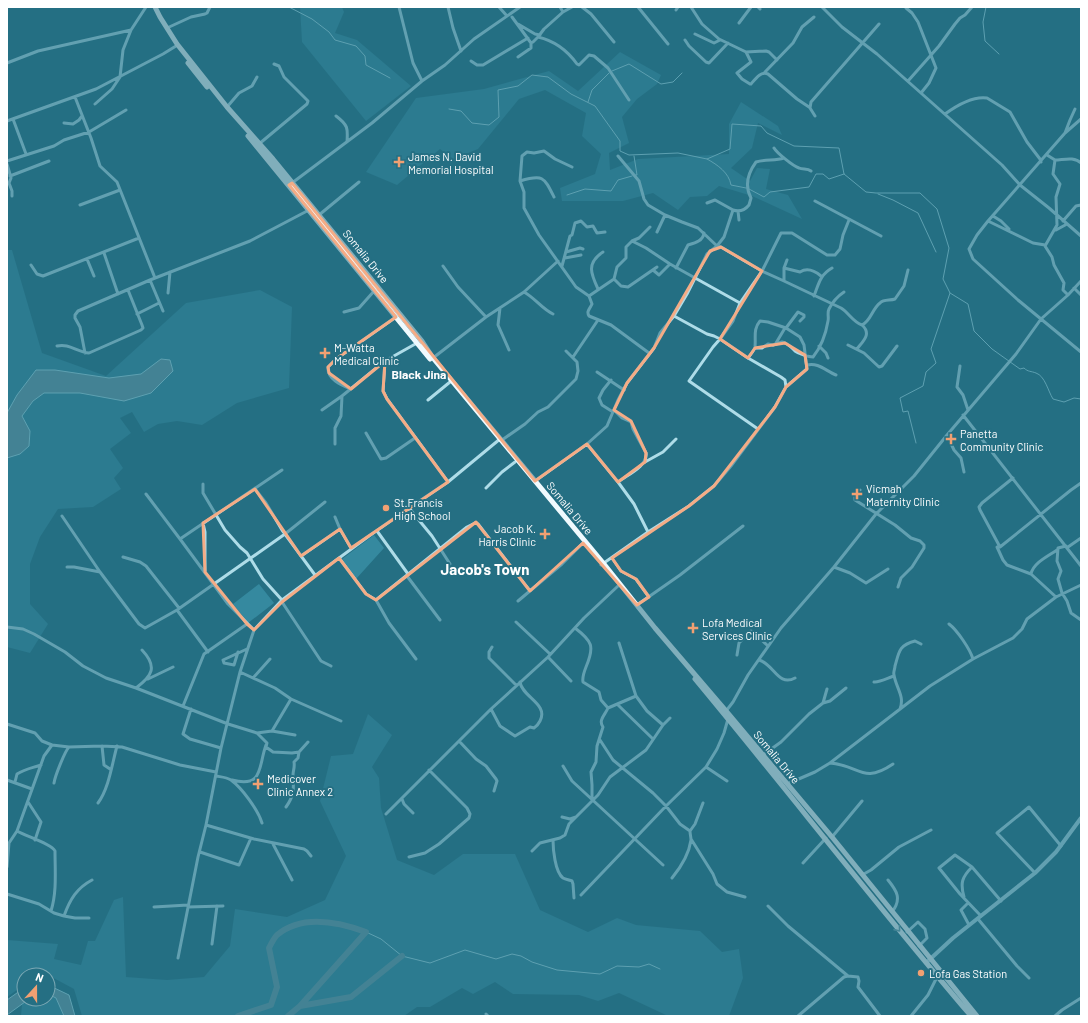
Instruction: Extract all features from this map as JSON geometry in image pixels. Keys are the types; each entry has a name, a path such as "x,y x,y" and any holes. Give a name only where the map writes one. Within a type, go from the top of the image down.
{"main road":[{"name":"Somalia Drive","path":"152,7 176,46 195,72 319,215 422,341 433,358 500,440 515,462 602,564 618,586 728,719 862,875 917,947"},
{"name":"Somalia Drive","path":"155,7 177,44 227,107 273,158 309,210 417,343 535,481 602,564 726,710 917,947 977,1016"},
{"name":"Somalia Drive","path":"929,960 938,977 971,1016"}],"street":[{"path":"95,104 112,89 120,77 123,50 131,30 146,7"},
{"path":"167,28 192,17 208,13 210,7"},
{"path":"399,7 412,63 421,83"},
{"path":"448,7 461,51"},
{"path":"498,7 507,16"},
{"path":"291,184 392,107 461,51 520,7"},
{"path":"560,7 564,12"},
{"path":"531,43 544,29 572,7"},
{"path":"582,7 591,14 614,42"},
{"path":"638,7 668,44"},
{"path":"691,7 702,24 720,40 746,52 769,52 777,60"},
{"path":"739,23 750,7"},
{"path":"823,7 842,27 908,81 1002,165 1020,185 1081,236"},
{"path":"908,81 955,24 966,15 972,7"},
{"path":"906,8 912,13 918,22 935,65 936,71 921,94"},
{"path":"512,17 531,43 531,48 518,57"},
{"path":"746,52 751,62 739,70 738,74 750,84 794,43 802,27 814,17"},
{"path":"517,24 559,45 577,64 580,65 591,54 610,70 629,100"},
{"path":"809,107 811,102 879,24"},
{"path":"7,63 38,51 131,30"},
{"path":"694,34 714,44 720,40"},
{"path":"471,61 477,65 483,65 528,38"},
{"path":"685,40 689,46 709,63 728,43"},
{"path":"7,121 96,89 176,46"},
{"path":"259,144 307,104 308,101 282,74 279,66 274,64"},
{"path":"764,72 775,79 797,99 809,107 815,116"},
{"path":"227,107 239,93 252,86 257,77"},
{"path":"74,97 89,132 100,166 115,180 120,190 155,278"},
{"path":"945,114 953,108 969,101 984,97 987,98 1010,112 1027,142 1041,162"},
{"path":"1065,133 1075,109"},
{"path":"7,161 89,132 126,110"},
{"path":"64,123 73,124 82,116"},
{"path":"336,116 347,127 347,142"},
{"path":"13,119 26,154"},
{"path":"1081,119 1065,133 988,221 969,249 971,255 1013,295 1081,352"},
{"path":"774,148 792,165 797,168 809,169 811,171"},
{"path":"572,167 555,159 546,151 534,153 528,152 522,156 520,181 524,192 524,208 538,235 576,287 589,296 592,304 587,314 611,326 649,353"},
{"path":"1047,154 1055,160 1073,158 1081,162"},
{"path":"618,156 640,184 645,202 654,209 698,228 717,246 762,271 845,310 855,321 866,329 867,334 865,340 857,349"},
{"path":"708,203 715,200 733,210 738,211 747,207 751,198 746,190 749,174 756,162 784,158"},
{"path":"1045,245 1057,224 1056,196 1060,184 1053,174 1055,160"},
{"path":"10,176 49,161"},
{"path":"7,164 10,176 8,183 12,191 12,196"},
{"path":"520,181 540,177 546,182 554,197"},
{"path":"319,215 359,182"},
{"path":"80,205 120,190"},
{"path":"815,201 881,236"},
{"path":"1063,221 1076,206 1081,205"},
{"path":"85,353 80,327 75,318 78,311 150,280 250,241 309,210"},
{"path":"535,481 587,444 608,426 613,411 624,390 654,348 663,328 674,316 707,254 717,246 724,237 733,210"},
{"path":"738,211 739,220"},
{"path":"657,232 666,215"},
{"path":"993,216 1001,221 1011,231"},
{"path":"758,429 689,381 733,321 740,303 762,271 781,233 792,234 827,255 835,255 840,249 843,235 850,220"},
{"path":"562,266 575,223 582,221 587,227 591,225 594,227 597,233 605,232"},
{"path":"988,221 1033,243 1045,245"},
{"path":"1054,231 1067,224"},
{"path":"589,296 614,279 617,267 626,258 626,247 632,241 639,238 650,227"},
{"path":"676,268 688,245 697,242 702,238 704,233"},
{"path":"31,265 37,274 43,276 139,238"},
{"path":"632,241 646,248 676,268 740,303"},
{"path":"1045,245 1063,282 1063,290 1068,295"},
{"path":"566,252 580,248 583,249"},
{"path":"598,289 591,266 603,252"},
{"path":"104,253 118,294"},
{"path":"565,258 581,255"},
{"path":"87,259 94,276"},
{"path":"784,281 784,268 787,260"},
{"path":"433,358 486,317 524,292 558,261"},
{"path":"653,270 659,275 670,264"},
{"path":"443,266 458,287 486,317"},
{"path":"614,279 621,286 628,286 657,267"},
{"path":"784,268 800,272 804,270 816,271 821,276"},
{"path":"814,296 821,276 832,268"},
{"path":"862,325 867,322 881,301 895,299 904,286 908,270"},
{"path":"168,293 170,272"},
{"path":"150,280 163,311"},
{"path":"726,710 781,628 834,567 876,514 914,476 1016,354 1041,319 1081,281"},
{"path":"1074,288 1081,295"},
{"path":"57,346 71,346 85,353 89,353 141,330 142,325 128,290"},
{"path":"344,312 359,308 375,290"},
{"path":"524,292 535,299 546,310 554,314"},
{"path":"755,348 762,348 768,344 773,345 776,343 785,343 795,352 813,357 826,333 829,320 829,308 836,298 844,292"},
{"path":"137,314 159,303"},
{"path":"500,308 498,324 509,350"},
{"path":"776,343 785,328 798,312 804,315 800,321"},
{"path":"351,389 333,379 329,373 328,367 336,359 396,316"},
{"path":"674,316 707,334 720,339 785,380 786,386"},
{"path":"573,357 598,320"},
{"path":"602,564 689,506 714,486 731,466 775,407 786,386 805,372 807,365 804,345 800,337 785,328 760,321 757,324 754,334 755,348 748,358"},
{"path":"322,410 351,389 385,361 417,343"},
{"path":"848,345 864,352 876,365 880,367 897,346"},
{"path":"819,346 826,353 828,358"},
{"path":"178,958 221,748 240,672 254,630 276,606 315,575 351,548 448,482 500,440 525,424 538,412 548,407 576,379 578,368 577,362 566,351"},
{"path":"385,361 383,391 387,399 448,482"},
{"path":"807,365 813,364 836,375"},
{"path":"960,366 957,387 963,395 968,410"},
{"path":"597,372 624,390"},
{"path":"611,380 599,398 602,405 631,422 633,429 646,453 645,462"},
{"path":"428,400 450,382"},
{"path":"335,444 335,428 341,416 342,396"},
{"path":"963,416 1081,566"},
{"path":"366,433 381,459 386,458 415,438"},
{"path":"947,435 954,450 961,458 964,472"},
{"path":"618,482 645,462 663,452 676,439"},
{"path":"587,444 634,504 648,532"},
{"path":"486,488 502,472 515,462"},
{"path":"180,539 282,470"},
{"path":"1000,546 979,507 1013,478"},
{"path":"203,484 203,493 225,530 251,557 263,580 282,601 321,660 331,666"},
{"path":"1056,597 1031,574 1004,562 997,547 1081,484"},
{"path":"255,489 315,575"},
{"path":"860,490 855,494 855,500 895,525 911,538 920,541 924,545 924,548 912,567 901,578 898,587"},
{"path":"146,494 205,572 212,584 228,604 254,630"},
{"path":"62,516 100,572 143,627 148,627 178,609 285,534 325,502"},
{"path":"409,508 432,536 450,564"},
{"path":"335,517 351,548"},
{"path":"203,523 205,532 205,572"},
{"path":"376,600 473,524 478,524 530,590"},
{"path":"637,605 680,575 743,526"},
{"path":"301,556 340,529"},
{"path":"376,531 440,620"},
{"path":"1031,574 1035,565 1058,548 1067,547 1081,538"},
{"path":"518,601 562,564 583,543"},
{"path":"1057,550 1057,561 1061,570 1058,579 1062,594 1071,612 1081,620"},
{"path":"123,557 140,562 146,566 208,652"},
{"path":"198,563 205,557"},
{"path":"339,558 362,589 376,600 388,623 416,659"},
{"path":"612,558 621,571 636,579 649,597"},
{"path":"67,567 100,572"},
{"path":"834,567 850,573 866,583 888,568"},
{"path":"787,784 815,772 830,763 930,686 973,659 1010,640 1017,634 1027,619 1056,597 1081,585"},
{"path":"386,814 490,710 549,655 584,618 618,586"},
{"path":"516,622 549,655 570,681"},
{"path":"183,706 202,658 247,624"},
{"path":"949,624 954,628 973,659"},
{"path":"7,627 23,629 29,632 65,652 75,661 106,678 136,688 228,724 257,733 272,731 295,735"},
{"path":"575,628 587,637 591,644 589,660 582,682 598,692 602,703 608,708"},
{"path":"737,654 739,643 751,631 768,646"},
{"path":"1017,634 1022,635"},
{"path":"899,711 902,703 894,676 897,654 904,646 915,641 921,644"},
{"path":"619,643 636,696 650,714 662,725"},
{"path":"492,647 489,652 489,658 516,685"},
{"path":"238,652 234,665 224,663 223,660 238,652 247,649"},
{"path":"142,650 147,656 151,665 148,679"},
{"path":"253,678 270,659"},
{"path":"759,660 768,664 787,682 795,678"},
{"path":"136,688 148,679 173,667"},
{"path":"240,672 275,688 291,699 341,721"},
{"path":"874,682 894,676"},
{"path":"490,710 500,726 515,736 530,727 534,728 538,725 542,718 542,713 536,703 523,691 520,682"},
{"path":"763,755 781,742 809,714 846,688"},
{"path":"823,703 827,689"},
{"path":"592,800 591,772 596,762 602,727 601,721 608,708 636,696"},
{"path":"272,731 291,699"},
{"path":"618,704 653,739"},
{"path":"191,709 183,734 190,739 221,748"},
{"path":"532,851 540,843 560,838 565,835 569,824 602,790 610,777 646,750 662,725 670,718"},
{"path":"581,895 666,806 706,767 717,749 728,719"},
{"path":"7,724 35,733 42,741 52,744 69,747 117,746 216,774 230,780 246,782 258,776 267,743"},
{"path":"257,733 267,743 266,747 274,752 299,752"},
{"path":"600,740 609,755 622,768 653,793 666,806 680,824 690,831 692,839 713,874 717,884 727,892 745,897"},
{"path":"459,741 476,759 486,766 496,779 497,781 494,791"},
{"path":"286,807 293,796 294,762 298,758 299,752 308,742"},
{"path":"7,867 8,843 17,831 44,756 52,744"},
{"path":"102,746 104,765 110,769"},
{"path":"98,803 110,777 110,769 117,746"},
{"path":"54,783 56,774 69,747"},
{"path":"830,763 844,765 858,772 869,774 876,774 893,764"},
{"path":"15,782 17,774 41,765"},
{"path":"564,766 572,781 636,838 663,865"},
{"path":"706,767 727,781"},
{"path":"409,857 425,853 439,844 469,818 470,814 467,808 429,770"},
{"path":"7,780 32,789"},
{"path":"230,780 248,798 259,815 262,823"},
{"path":"402,799 404,804 413,813"},
{"path":"803,863 829,838 862,801"},
{"path":"28,802 41,822 35,840"},
{"path":"690,831 695,824 703,802"},
{"path":"1035,873 997,833 1029,807 1060,846"},
{"path":"562,817 570,819 576,817"},
{"path":"929,960 969,925 1035,873 1060,846 1081,818"},
{"path":"206,825 273,844 304,849 311,856"},
{"path":"862,875 871,870 900,847 931,830"},
{"path":"17,831 54,848 55,890 51,911"},
{"path":"200,852 239,865 251,838"},
{"path":"672,878 681,867 692,839"},
{"path":"553,840 553,848 558,871 563,878 572,881 574,884 574,898"},
{"path":"273,844 292,880"},
{"path":"1001,901 972,867 956,855 939,868 980,917 1017,966 1029,978"},
{"path":"964,899 962,882 964,875 972,867"},
{"path":"64,916 74,895 84,884 92,880"},
{"path":"888,880 898,897 897,902 891,912"},
{"path":"7,894 39,904 64,916 89,918"},
{"path":"968,903 961,910 969,925"},
{"path":"212,944 216,906"},
{"path":"154,907 223,906"},
{"path":"768,906 788,926 848,976"},
{"path":"907,932 918,922 925,929 926,938 917,947"},
{"path":"798,1016 844,977 848,976 858,977 858,987 880,1016"},
{"path":"911,1016 928,995 938,977"},
{"path":"1055,1016 1081,998"}],"highlighted area":[{"path":"292,183 535,481 587,444 618,482 645,462 646,453 631,421 614,410 627,383 654,348 710,251 721,247 762,271 720,339 748,358 755,348 785,343 805,355 807,369 786,387 775,407 714,486 689,506 612,558 621,571 636,579 649,597 637,605 583,543 530,591 476,522 376,600 366,594 339,558 282,602 254,630 247,624 205,572 203,523 255,489 301,556 340,529 351,548 448,482 387,399 383,391 385,361 351,389 329,373 328,367 336,359 396,317 289,185"}],"shaded area":[{"path":"300,7 342,7 344,12 335,33 357,40 411,86 366,121 302,42"},
{"path":"620,52 661,75 657,84 637,99 622,117 629,143 609,153 610,170 638,159 729,154 729,124 741,102 778,126 782,135 758,123 752,148 731,168 750,181 757,168 770,169 766,189 788,195 802,219 752,196 719,186 707,196 690,197 678,210 653,193 623,201 562,201 560,188 595,174 601,154 582,136 586,113 545,90 519,99 478,149 453,159 440,149 397,185 366,172 416,98 484,89 549,71 578,91"},
{"path":"7,250 12,250 42,353 106,376 186,303 260,290 292,307 289,388 237,403 202,425 177,421 158,424 144,432 132,412 120,418 131,433 110,449 123,468 114,478 121,489 93,507 58,509 40,537 30,564 30,604 48,624 30,653 7,647"},
{"path":"161,359 170,360 173,371 151,393 124,401 80,393 44,393 33,401 22,416 30,431 29,446 20,454 7,458 7,413 17,395 36,370 55,370 109,378 141,374"},
{"path":"374,535 384,548 356,579 342,559"},
{"path":"259,584 274,603 248,623 233,604"},
{"path":"368,714 392,735 372,767 379,778 381,808 397,860 434,875 463,854 515,854 540,910 588,932 617,918 636,925 700,931 722,952 739,949 743,978 729,1016 668,1016 619,993 598,1001 579,995 513,994 495,982 473,994 462,988 430,1007 417,1007 404,1016 82,1016 74,989 56,979 56,967 16,967 16,991 7,997 7,940 58,944 54,959 81,965 88,941 95,941 114,900 123,897 126,977 167,980 204,977 230,946 235,909 287,917 325,900 346,856 320,801 331,756 353,754"},
{"path":"56,989 69,995 75,1016 64,1016 56,998"},
{"path":"16,994 16,1007 18,1007 7,1015 7,1000"},
{"path":"56,998 64,1016 21,1016 22,1007 56,1007"}],"waterway":[{"path":"289,7 312,19 329,32 335,40 356,46 365,56 366,65 390,78"},
{"path":"986,7 983,22 985,41 999,54"},
{"path":"612,71 629,64 661,84 673,82 682,73"},
{"path":"588,102 592,90 609,73"},
{"path":"449,109 461,111 472,123 489,125 499,117 498,90 518,86 532,75 548,77 571,94 595,106 620,141 620,151 629,155 678,153 707,159 730,149 732,124 761,126 767,133 794,146 839,148 844,174 866,192 920,193 937,209 949,248 943,279 950,293 931,349 936,363 926,372 923,386 900,398 903,412 908,411 916,443"},
{"path":"634,156 637,175 635,175"},
{"path":"707,159 725,173 731,185 746,188"},
{"path":"749,189 764,197 770,192 809,187 816,174 823,174 829,179 844,174"},
{"path":"567,195 585,189 611,191 618,180 632,176"},
{"path":"878,194 918,213 936,252"},
{"path":"950,293 968,304 974,331 992,349 1020,369 1024,368 1042,377 1053,399 1064,402 1074,398 1081,399"},
{"path":"238,1016 271,1005 277,987 269,948 277,935 287,928 309,922 321,922 344,925 366,932 300,1006 288,1016"},
{"path":"366,932 381,939 402,956 430,963 465,950 496,959 512,954 557,970 600,974 617,966 639,967 649,964 660,969"},
{"path":"300,1006 351,997 402,956"}],"place":[{"name":"James N. David Memorial Hospital","path":"399,162"},
{"name":"M-Watta Medical Clinic","path":"325,353"},
{"name":"Panetta Community Clinic","path":"951,439"},
{"name":"Vicmah Maternity Clinic","path":"857,494"},
{"name":"St.Francis High School","path":"386,508"},
{"name":"Jacob K. Harris Clinic","path":"545,534"},
{"name":"Lofa Medical Services Clinic","path":"693,628"},
{"name":"Medicover Clinic Annex 2","path":"258,784"},
{"name":"Lofa Gas Station","path":"921,973"}],"district":[{"name":"Black Jina","path":"419,374"},
{"name":"Jacob's Town","path":"485,569"}]}
